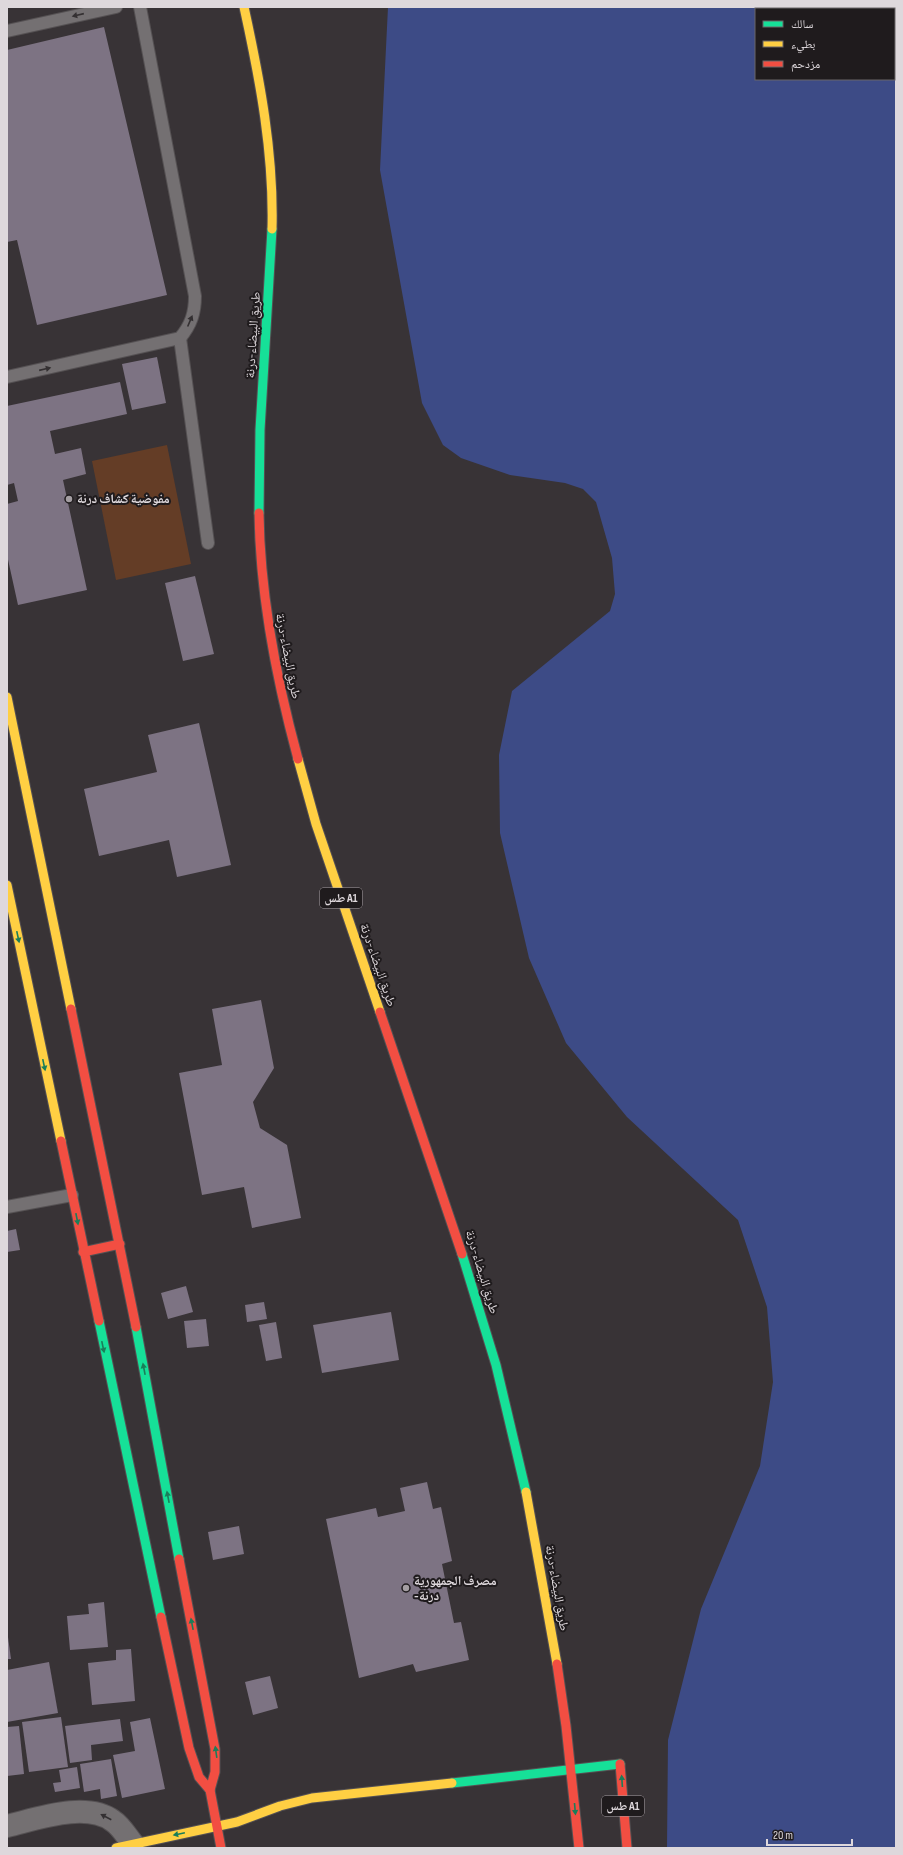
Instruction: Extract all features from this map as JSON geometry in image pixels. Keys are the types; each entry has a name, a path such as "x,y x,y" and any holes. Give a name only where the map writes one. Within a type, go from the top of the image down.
{"main road":[{"name":"طريق البيضاء-درنة","path":"244,7 260,78 272,173 271,269 264,357 260,475 260,551 266,619 295,751 316,824 465,1258 496,1365 523,1478 548,1603 572,1770 579,1848"},
{"path":"7,697 120,1244 214,1743 217,1760 215,1776 210,1790"},
{"path":"7,886 188,1748 200,1777 210,1790 221,1848"},
{"path":"83,1252 120,1244"},
{"name":"طس A1","path":"572,1770 620,1764 627,1848"},
{"path":"125,1846 252,1818 280,1806 312,1798 572,1770"}],"street":[{"path":"7,1826 77,1811 90,1811 101,1814 114,1821 125,1846"}],"lane":[{"path":"7,31 116,7"},
{"path":"7,377 180,338 190,324 195,310 195,296 140,7"},
{"path":"180,338 208,543"},
{"path":"7,1207 72,1195"}],"shaded area":[{"path":"167,445 191,564 116,580 92,461"}],"water":[{"path":"388,7 896,7 896,1848 667,1848 668,1740 701,1609 760,1466 773,1382 767,1307 738,1220 627,1117 566,1043 529,958 500,833 499,755 512,691 610,611 615,594 612,558 596,502 583,489 565,483 510,475 461,458 443,445 422,403 380,170"}],"building":[{"path":"104,27 167,295 37,325 17,240 7,242 7,50"},
{"path":"157,357 166,403 132,410 122,364"},
{"path":"120,382 127,414 50,431 55,454 81,448 86,474 63,480 87,590 18,605 7,555 7,504 18,501 14,483 7,485 7,406"},
{"path":"195,576 214,654 183,661 165,583"},
{"path":"199,723 231,865 177,877 169,840 99,856 84,789 157,772 148,735"},
{"path":"261,1000 274,1068 253,1102 260,1128 287,1145 301,1218 252,1228 244,1187 202,1195 179,1073 222,1065 212,1009"},
{"path":"16,1229 20,1250 7,1252 7,1231"},
{"path":"186,1286 193,1312 168,1319 161,1293"},
{"path":"264,1302 267,1319 247,1322 245,1305"},
{"path":"391,1312 399,1360 322,1373 313,1325"},
{"path":"206,1319 209,1346 187,1348 184,1321"},
{"path":"276,1322 282,1358 266,1361 259,1325"},
{"path":"427,1482 433,1509 441,1507 452,1561 442,1564 454,1623 461,1622 469,1660 416,1672 413,1664 359,1678 326,1519 376,1508 378,1517 405,1511 400,1488"},
{"path":"239,1526 244,1554 213,1560 208,1532"},
{"path":"104,1602 108,1647 70,1650 67,1616 89,1614 88,1604"},
{"path":"7,1630 11,1659 7,1659"},
{"path":"131,1649 135,1701 92,1705 88,1663 116,1660 116,1650"},
{"path":"49,1662 58,1713 7,1722 7,1670"},
{"path":"270,1676 278,1708 253,1715 245,1682"},
{"path":"61,1717 68,1767 29,1772 22,1722"},
{"path":"150,1718 165,1789 122,1798 113,1755 135,1751 130,1722"},
{"path":"120,1719 123,1741 91,1745 92,1760 70,1763 65,1726"},
{"path":"19,1726 24,1774 7,1776 7,1727"},
{"path":"111,1759 117,1796 101,1799 100,1789 84,1792 80,1764"},
{"path":"77,1767 80,1788 55,1792 53,1783 61,1782 59,1770"}],"traffic: fast":[{"path":"259,513 260,430 272,229"},
{"path":"462,1254 496,1365 526,1492"},
{"path":"99,1321 161,1617"},
{"path":"136,1327 179,1559"},
{"path":"452,1783 620,1764"}],"traffic: slow":[{"path":"244,7 265,117 271,173 272,229"},
{"path":"7,697 71,1009"},
{"path":"298,759 316,824 380,1012"},
{"path":"7,885 61,1141"},
{"path":"526,1492 557,1664"},
{"path":"116,1848 237,1822 280,1806 312,1798 452,1783"}],"traffic: jam":[{"path":"259,513 262,575 266,606 276,667 298,759"},
{"path":"71,1009 136,1327"},
{"path":"380,1012 462,1254"},
{"path":"61,1141 99,1321"},
{"path":"83,1252 120,1244"},
{"path":"179,1559 215,1749 215,1772 210,1790"},
{"path":"161,1617 189,1748 199,1777 210,1790 221,1848"},
{"path":"557,1664 566,1726 579,1848"},
{"path":"620,1764 627,1848"}],"place":[{"name":"مفوضية كشاف درنة","path":"69,499"},
{"name":"مصرف الجمهورية -درنة","path":"406,1588"}]}
